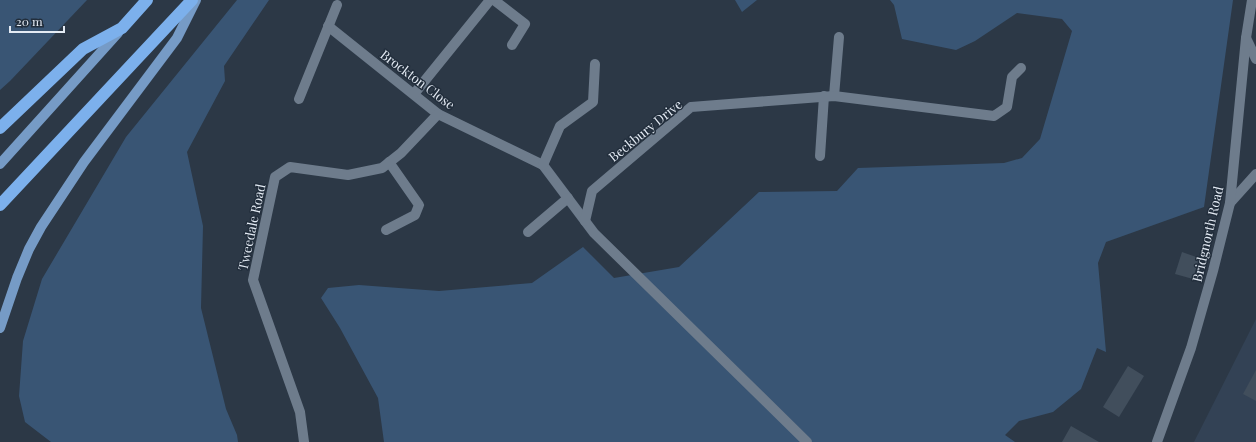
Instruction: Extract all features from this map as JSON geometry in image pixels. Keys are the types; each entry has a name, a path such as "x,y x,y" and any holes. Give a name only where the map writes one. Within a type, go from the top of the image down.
{"highway":[{"path":"0,128 84,49 122,28 147,0"},
{"path":"0,205 192,0"}],"main road":[{"path":"0,328 17,278 29,249 41,227 84,162 177,38 196,0"},
{"path":"0,164 122,28"}],"street":[{"path":"414,94 490,0"},
{"path":"494,0 525,24 512,45"},
{"name":"Bridgnorth Road","path":"1157,442 1191,348 1213,271 1230,203 1246,38 1252,0"},
{"path":"299,99 337,5"},
{"name":"Brockton Close","path":"328,26 438,114 543,165"},
{"path":"820,156 839,37"},
{"path":"1246,38 1256,59"},
{"path":"596,64 592,102 560,126 543,165 594,233 807,442"},
{"name":"Beckbury Drive","path":"585,221 592,191 691,107 829,96 994,116 1007,107 1012,77 1021,68"},
{"name":"Tweedale Road","path":"304,442 300,412 253,280 275,177 290,167 348,175 382,168 401,153 438,114"},
{"path":"386,230 415,216 419,205 389,162"},
{"path":"1230,203 1256,174"},
{"path":"528,232 568,198"}],"shaded area":[{"path":"0,0 87,0 0,90"},
{"path":"237,0 269,0 224,66 225,81 187,152 203,226 201,308 226,409 237,435 238,442 51,442 25,422 19,396 23,341 42,279 126,137"},
{"path":"735,0 757,0 742,12"},
{"path":"890,0 1233,0 1204,207 1106,242 1098,263 1106,352 1097,348 1081,389 1053,412 1019,421 1005,435 1015,442 384,442 378,398 340,328 321,298 328,288 359,285 439,291 532,283 583,247 614,278 679,267 759,192 837,191 858,168 1004,163 1022,158 1040,139 1072,31 1062,19 1017,13 975,41 956,50 902,39 894,5"},
{"path":"1256,319 1256,442 1194,442"}],"building":[{"path":"1182,252 1199,258 1193,279 1175,274"},
{"path":"1128,366 1144,376 1119,417 1103,407"},
{"path":"1256,370 1256,401 1243,394"},
{"path":"1071,426 1099,442 1062,442"}]}
